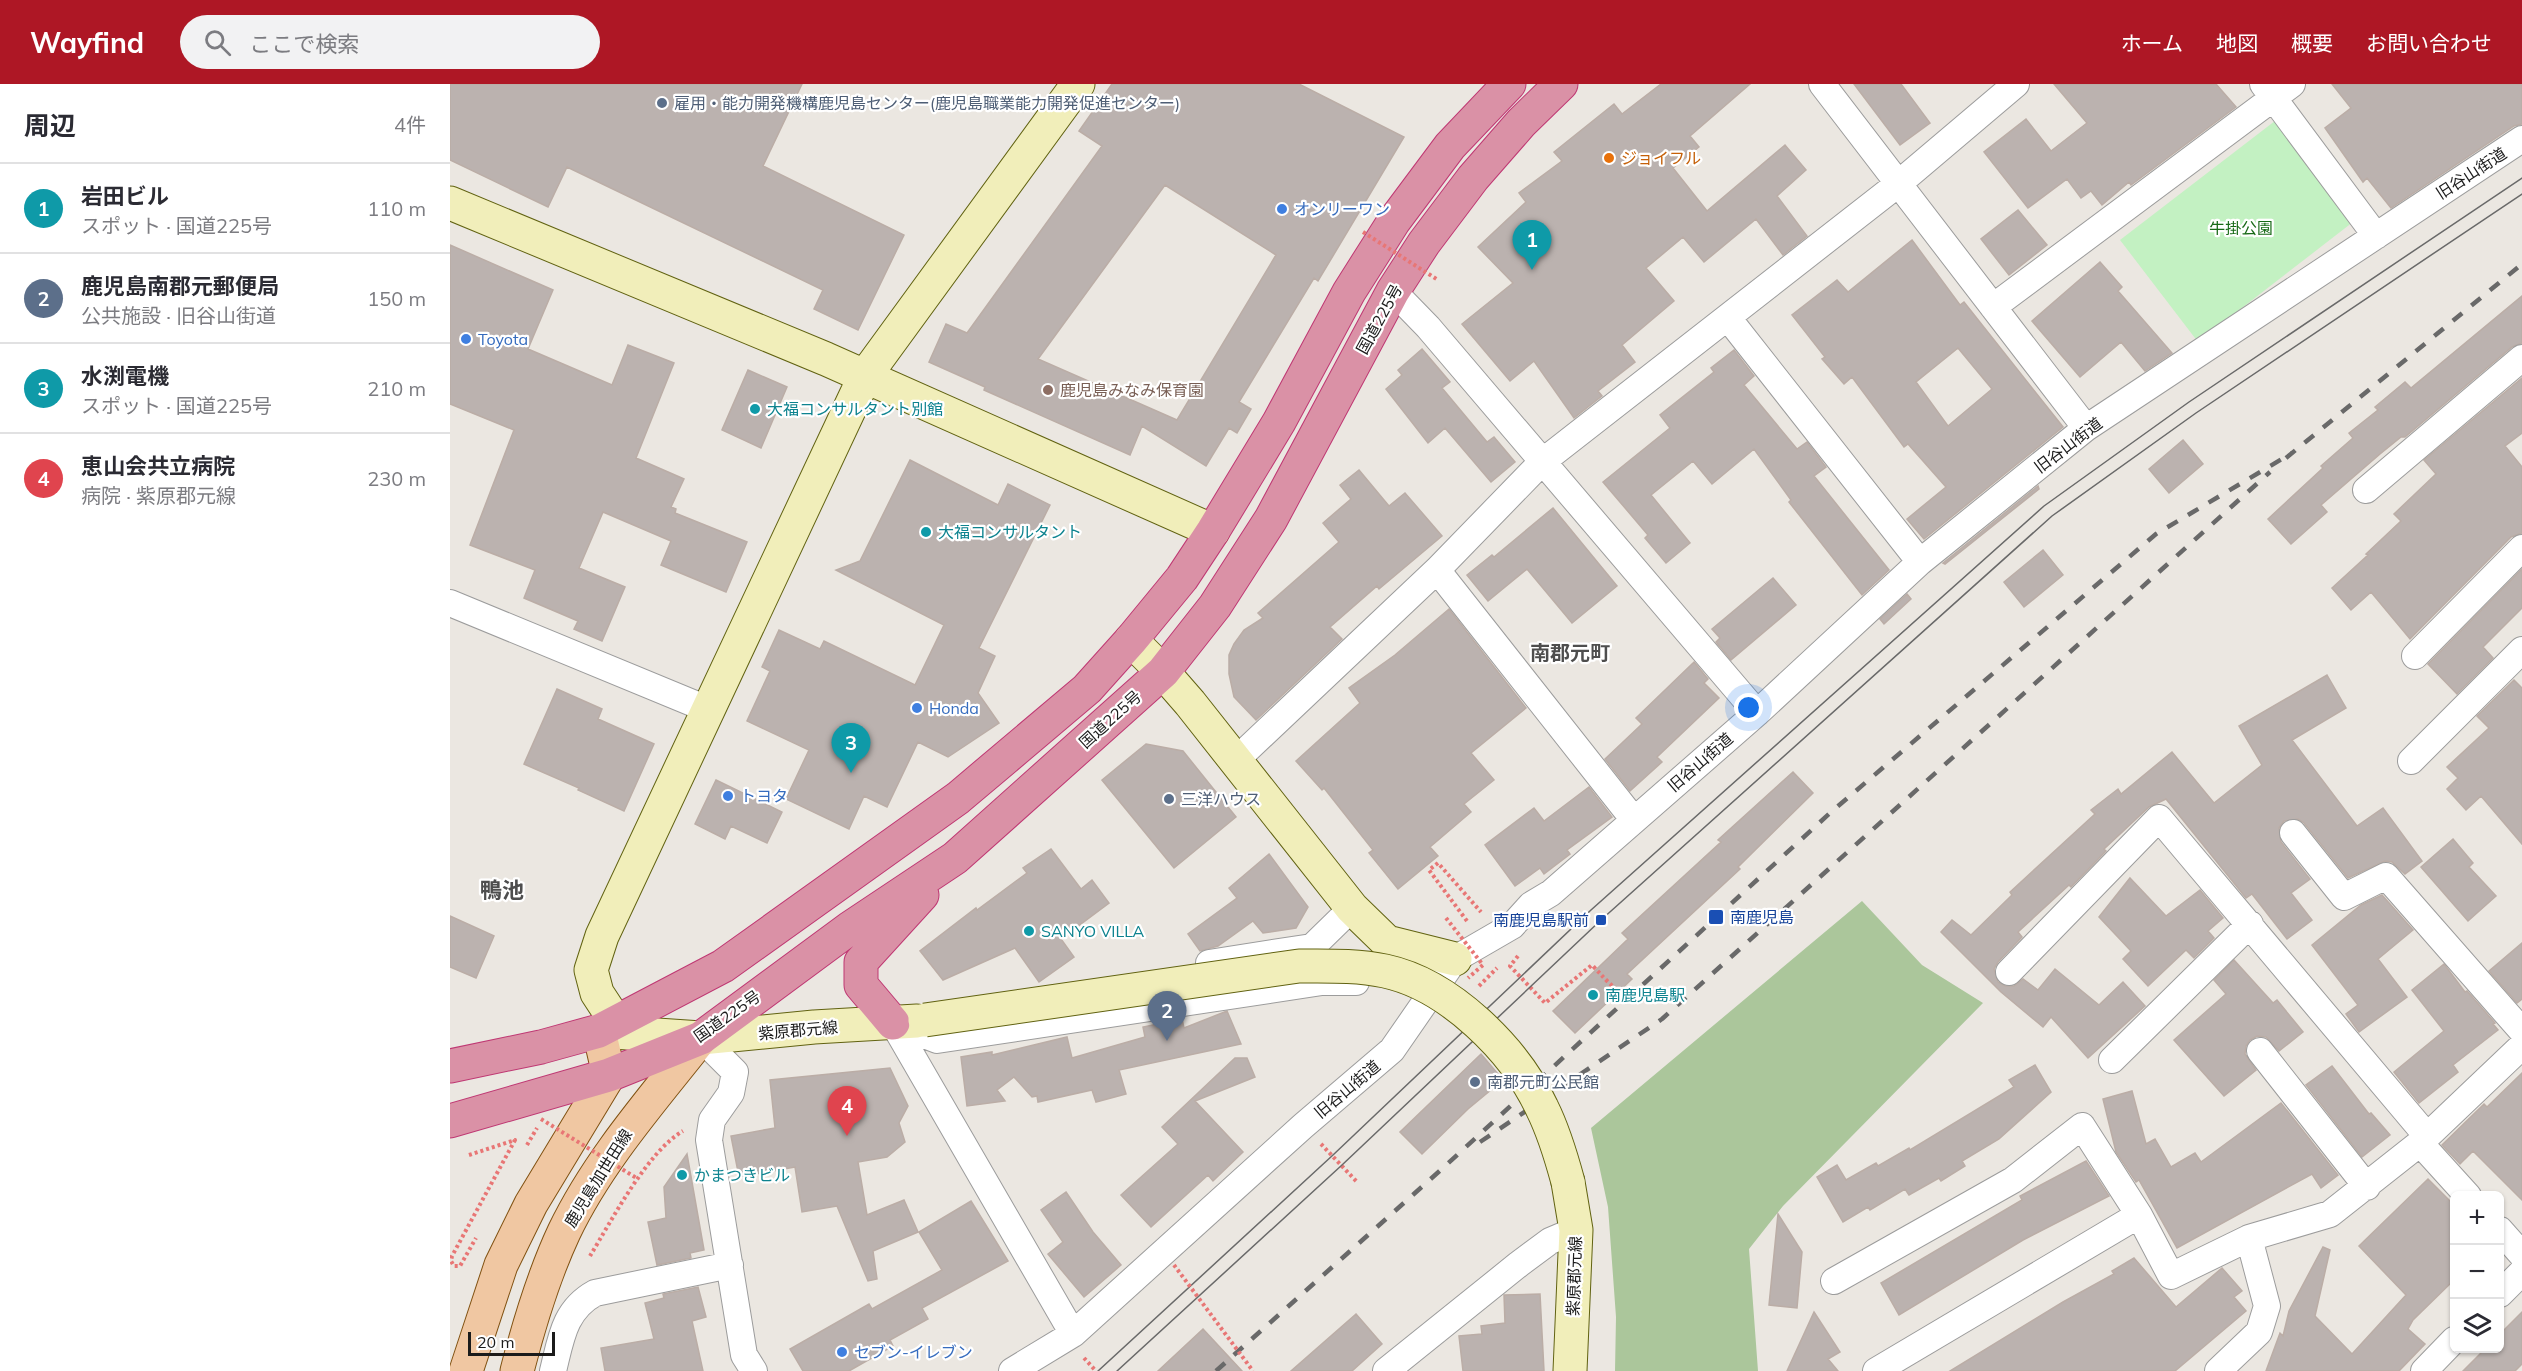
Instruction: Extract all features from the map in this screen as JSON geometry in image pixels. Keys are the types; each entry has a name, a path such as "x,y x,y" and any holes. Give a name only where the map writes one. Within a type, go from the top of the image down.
{"highway":[{"path":"450,1066 541,1047 607,1026 723,966 958,798 1087,689 1182,578 1213,531 1279,422 1349,292 1394,221 1450,146 1509,84"},
{"name":"国道225号","path":"450,1121 609,1075 701,1038 850,928 955,858 1163,672 1215,606 1271,519 1393,291 1424,243 1473,178 1521,123 1561,84"},
{"path":"893,1023 861,985 861,962 955,858"}],"main road":[{"path":"466,1371 501,1265 531,1204 609,1075 607,1026"},
{"name":"鹿児島加世田線","path":"518,1371 531,1318 564,1232 596,1176 634,1121 701,1038"}],"street":[{"path":"607,1026 591,970 602,936 865,376 1078,84"},
{"path":"1822,84 2086,429"},
{"path":"1236,760 1437,570 1542,462 1898,184 2016,84"},
{"path":"1993,307 2277,89 2376,236"},
{"name":"旧谷山街道","path":"1012,1371 1073,1334 1303,1126 1392,1050 1460,958 1512,926 1531,905 1551,893 1757,713 1920,562 2086,429 2522,139"},
{"path":"450,203 865,376 1213,531"},
{"path":"1393,291 1428,327 1757,713"},
{"path":"1728,318 1920,562"},
{"path":"2366,490 2522,358"},
{"path":"2415,656 2522,548"},
{"path":"1437,570 1634,820"},
{"path":"450,603 707,709"},
{"path":"1131,640 1163,672 1236,760 1352,908 1388,942 1460,958"},
{"path":"2411,760 2522,650"},
{"path":"2009,972 2159,818 2250,924 2464,1191"},
{"path":"2293,833 2344,897 2386,876 2522,1031"},
{"path":"893,1023 920,1006 1312,947 1352,908"},
{"path":"2112,1060 2250,924"},
{"path":"893,1023 937,1040 1322,982 1372,982 1388,942"},
{"name":"紫原郡元線","path":"607,1026 701,1038 814,1027 925,1020 1299,966 1357,967 1387,971 1419,983 1444,996 1463,1010 1519,1068 1541,1106 1556,1140 1568,1182 1576,1230 1570,1371"},
{"path":"1105,978 1109,1014"},
{"path":"893,1023 1073,1334"},
{"path":"701,1038 735,1072 731,1093 712,1119 709,1140 744,1355 754,1371"},
{"path":"1834,1281 2013,1180 2082,1126 2139,1215 2171,1276 2222,1249 2249,1238 2330,1215 2423,1140 2522,1046"},
{"path":"2260,1051 2367,1187"},
{"path":"1876,1371 2139,1215"},
{"path":"1386,1371 1550,1240 1576,1230"},
{"path":"2504,1235 2522,1255"},
{"path":"2218,1371 2259,1332 2267,1306 2249,1238"},
{"path":"553,1371 564,1327 580,1301 595,1293 730,1265"},
{"path":"2504,1289 2522,1272"},
{"path":"2424,1371 2450,1344"}],"path":[{"path":"1364,232 1438,280"},
{"path":"1460,958 1468,920 1429,870 1438,863 1481,912"},
{"path":"1446,918 1460,958 1465,981 1483,965 1460,958"},
{"path":"1510,966 1545,1003 1592,964 1616,990 1628,998 1646,1000"},
{"path":"541,1119 638,1179"},
{"path":"1303,1126 1358,1183"},
{"path":"584,1265 638,1179 671,1138 687,1128"},
{"path":"463,1262 460,1266 454,1266 451,1261 452,1256 515,1140 469,1155"},
{"path":"1174,1265 1253,1371"}],"green space":[{"name":"牛掛公園","path":"2284,114 2362,215 2198,342 2120,240"},
{"path":"1862,901 1922,965 1983,1003 1783,1206 1749,1249 1758,1371 1615,1371 1616,1317 1608,1207 1591,1128"}],"building":[{"path":"450,84 802,84 763,166 904,235 858,330 814,309 823,290 567,167 548,207 450,160"},
{"path":"1112,84 1299,84 1404,137 1318,281 1314,278 1239,402 1251,409 1237,433 1229,428 1206,466 1142,426 1130,455 984,390 985,387 929,362 946,324 967,333 1102,146 1079,131","holes":["1165,185 1276,255 1177,420 1038,359"]},
{"path":"1661,84 1750,84 1690,136 1699,147 1673,168 1707,211 1785,145 1806,170 1777,196 1807,236 1783,255 1756,219 1704,262 1683,237 1646,268 1674,301 1622,345 1635,362 1598,391 1602,396 1574,418 1534,361 1510,381 1462,324 1513,283 1478,247 1526,202 1519,193 1562,161 1554,152 1614,104 1622,114"},
{"path":"1854,84 1901,84 1930,123 1900,145"},
{"path":"2054,84 2216,84 2236,107 2131,185 2129,182 2102,205 2091,191 2081,198 2067,179 2028,208 1984,152 2026,119 2051,151 2087,123"},
{"path":"2332,84 2522,84 2522,124 2514,126 2391,208 2367,178 2363,182 2325,128 2351,108"},
{"path":"2018,210 2047,245 2009,275 1981,239"},
{"path":"1912,240 1960,305 1964,302 2063,427 1924,539 1907,519 1946,487 1908,444 1904,447 1852,377 1844,384 1822,359 1825,357 1792,315 1837,280 1848,292","holes":["1958,348 1992,389 1948,426 1916,382"]},
{"path":"450,245 553,290 528,349 612,385 628,345 674,363 636,458 684,479 671,507 676,509 675,513 747,542 726,592 661,565 671,541 603,512 579,568 625,587 602,641 574,629 578,621 524,598 535,570 470,545 514,430 450,404"},
{"path":"2100,262 2122,287 2118,291 2172,353 2145,371 2121,342 2080,377 2032,321"},
{"path":"2522,296 2522,343 2512,347 2321,505 2327,512 2291,544 2268,519 2323,468 2321,466 2353,438 2349,433 2378,410 2375,407 2405,382 2411,388"},
{"path":"1422,349 1450,382 1442,388 1487,442 1494,437 1515,462 1491,482 1445,428 1428,443 1386,389 1402,375 1398,370"},
{"path":"1734,350 1754,376 1744,385 1797,449 1807,442 1826,467 1814,476 1889,570 1862,595 1789,502 1791,500 1754,449 1712,484 1693,461 1651,495 1690,543 1666,563 1645,538 1648,535 1603,482 1670,428 1660,415 1714,372 1711,368"},
{"name":"大福コンサルタント別館","path":"748,370 787,387 761,448 722,430"},
{"path":"2522,378 2522,433 2505,446 2522,467 2522,533 2511,537 2410,639 2371,592 2351,610 2332,588 2401,521 2394,514 2436,474 2424,460"},
{"path":"2183,440 2203,464 2169,493 2149,469"},
{"path":"910,460 998,505 1008,484 1050,505 979,648 995,656 978,693 999,723 948,757 918,742 887,807 864,796 849,829 786,799 809,750 747,721 770,671 762,667 779,630 820,649 824,641 915,685 944,625 836,570 860,561"},
{"path":"1359,470 1389,506 1405,493 1442,536 1379,589 1377,586 1330,627 1342,639 1256,720 1234,697 1229,674 1229,655 1244,630 1263,618 1258,613 1339,542 1323,523 1351,499 1340,485"},
{"path":"2038,486 2039,489 1945,564 1943,563"},
{"path":"1553,508 1617,586 1572,623 1527,569 1488,601 1467,575 1492,555 1494,557"},
{"path":"2043,550 2063,575 2024,607 2004,582"},
{"path":"2522,569 2522,608 2483,647 2493,658 2457,694 2428,664"},
{"path":"1773,578 1796,605 1731,660 1716,642 1720,638 1712,629"},
{"path":"1907,594 1911,599 1884,624 1880,619"},
{"path":"1449,609 1526,708 1471,753 1494,780 1464,804 1471,812 1430,847 1438,856 1398,889 1369,853 1373,850 1324,788 1322,790 1296,761 1360,703 1349,688 1395,655"},
{"path":"1694,662 1708,679 1704,683 1719,698 1657,757 1662,762 1630,791 1605,759 1642,724 1636,718"},
{"path":"2327,675 2346,708 2292,740 2357,826 2383,808 2422,861 2405,874 2392,862 2385,861 2348,878 2304,823 2298,819 2284,821 2279,828 2281,842 2310,879 2291,893 2312,920 2287,939 2252,894 2246,898 2166,799 2149,807 2104,849 2106,851 2071,887 2069,885 2018,932 2022,937 1994,969 1998,982 2005,986 2014,986 2023,979 2038,990 2055,969 2099,1005 2123,982 2145,1006 2088,1058 2051,1017 2043,1027 2001,992 1941,932 1952,920 1971,935 2012,895 2010,892 2095,814 2091,810 2118,789 2121,794 2172,752 2214,803 2262,765 2239,726"},
{"path":"2514,680 2522,688 2522,844 2481,796 2466,810 2447,789 2458,778 2447,767 2489,728 2477,716"},
{"path":"557,689 602,709 598,719 654,744 624,811 524,764"},
{"name":"三洋ハウス","path":"1146,744 1183,751 1236,817 1174,868 1102,780"},
{"path":"1793,772 1813,793 1738,867 1740,869 1627,974 1632,979 1575,1033 1553,1011 1628,939 1622,933 1721,842 1718,840"},
{"name":"トヨタ","path":"716,780 782,812 767,843 731,826 725,839 695,824"},
{"path":"1589,787 1612,817 1567,850 1570,854 1544,874 1540,868 1515,886 1485,845 1534,808 1544,821"},
{"path":"2453,839 2473,863 2469,867 2496,896 2468,921 2421,867"},
{"path":"1051,849 1081,889 1092,880 1109,903 1061,939 1074,957 1039,982 1015,948 943,980 920,951 1027,873 1023,868"},
{"path":"1269,854 1308,907 1296,928 1263,933 1253,921 1218,946 1200,951 1188,934 1237,898 1229,888"},
{"path":"2130,878 2166,916 2200,890 2223,918 2208,931 2214,938 2194,958 2186,950 2148,986 2123,959 2131,951 2099,917"},
{"path":"2382,895 2413,930 2378,959 2407,997 2359,1032 2346,1014 2358,1005 2312,945 2361,905"},
{"path":"450,916 494,936 476,978 450,967"},
{"path":"2522,943 2522,999 2517,1003 2489,971"},
{"path":"2234,960 2273,1003 2277,1000 2303,1032 2279,1051 2266,1037 2257,1036 2250,1040 2245,1054 2256,1070 2224,1096 2174,1040 2226,994 2214,980"},
{"path":"2444,964 2465,992 2467,991 2495,1023 2493,1024 2498,1030 2453,1065 2458,1072 2419,1103 2394,1072 2444,1031 2412,990"},
{"path":"1227,1011 1241,1044 1119,1070 1126,1094 1096,1102 1092,1090 1038,1102 1037,1096 1032,1097 1014,1077 997,1090 1005,1101 967,1106 961,1057 992,1052 992,1055 1067,1037 1072,1058 1145,1037 1143,1027 1182,1019 1184,1028"},
{"path":"1481,1054 1503,1080 1468,1109 1422,1154 1400,1132"},
{"path":"1235,1058 1247,1058 1255,1077 1195,1101 1243,1152 1213,1181 1208,1175 1151,1227 1121,1195 1178,1144 1162,1127"},
{"path":"2035,1065 2051,1092 1999,1139 1962,1161 1965,1166 1941,1181 1939,1178 1909,1195 1905,1189 1870,1210 1868,1207 1843,1222 1817,1177 1837,1165 1846,1180 1876,1163 1878,1166 1909,1148 1910,1150 2014,1087 2009,1080"},
{"path":"2332,1066 2369,1114 2371,1113 2390,1135 2362,1157 2306,1085"},
{"path":"890,1068 908,1106 899,1123 905,1142 887,1157 858,1162 867,1215 904,1200 918,1232 873,1251 877,1279 868,1281 837,1206 802,1212 795,1167 739,1177 731,1136 775,1128 770,1080"},
{"path":"2522,1073 2522,1200 2473,1151 2460,1164 2442,1145 2484,1104 2487,1107"},
{"path":"2132,1091 2146,1144 2155,1139 2171,1167 2195,1153 2201,1162 2281,1103 2338,1175 2321,1188 2312,1174 2177,1248 2139,1180 2136,1182 2116,1152 2103,1099"},
{"path":"687,1154 704,1250 690,1253 691,1258 657,1265 648,1222 666,1218 664,1187"},
{"path":"2086,1161 2109,1196 2023,1240 1899,1315 1881,1283 2022,1200 2020,1196"},
{"path":"2428,1179 2450,1201 2450,1284 2413,1320 2408,1329 2425,1344 2399,1371 2266,1371 2280,1333 2283,1336 2289,1311 2323,1247 2330,1250 2315,1316 2352,1354 2406,1295 2359,1246"},
{"path":"1066,1192 1093,1232 1121,1265 1084,1297 1048,1254 1063,1242 1041,1210"},
{"path":"971,1201 1008,1261 922,1308 928,1319 890,1340 893,1346 849,1371 803,1371 790,1349 869,1304 872,1309 942,1270 919,1232"},
{"path":"1778,1214 1802,1252 1797,1308 1769,1305"},
{"path":"2134,1258 2176,1307 2222,1268 2242,1291 2234,1297 2246,1311 2175,1371 1950,1371 2063,1302 2114,1274 2112,1271"},
{"path":"698,1287 706,1317 692,1321 703,1371 605,1371 601,1348 654,1339 645,1303 664,1298 663,1294"},
{"path":"1540,1294 1544,1371 1463,1371 1459,1336 1482,1334 1481,1326 1505,1323 1504,1295"},
{"path":"1814,1312 1840,1352 1828,1359 1838,1371 1787,1371"},
{"path":"2522,1312 2522,1364 2515,1371 2463,1371 2481,1353 2504,1353 2504,1330"},
{"path":"1356,1314 1382,1344 1352,1371 1291,1371"},
{"path":"1203,1329 1242,1371 1158,1371"}],"tram line":[{"path":"1098,1371 1333,1155 1591,910 2044,506 2189,402 2522,178"},
{"path":"1117,1371 1342,1165 1601,920 2052,516 2196,413 2522,194"}],"railway":[{"path":"2286,458 2522,264"},
{"path":"1216,1371 1444,1167 1830,813 2156,534 2292,453"},
{"path":"1480,1142 1662,1019 2270,472"}],"place":[{"name":"雇用・能力開発機構鹿児島センター(鹿児島職業能力開発促進センター)","path":"662,103"},
{"name":"ジョイフル","path":"1609,158"},
{"name":"オンリーワン","path":"1282,209"},
{"name":"岩田ビル","path":"1532,270"},
{"name":"Toyota","path":"466,339"},
{"name":"鹿児島みなみ保育園","path":"1048,390"},
{"name":"大福コンサルタント別館","path":"755,409"},
{"name":"大福コンサルタント","path":"926,532"},
{"name":"Honda","path":"917,708"},
{"name":"水渕電機","path":"851,773"},
{"name":"トヨタ","path":"728,796"},
{"name":"三洋ハウス","path":"1169,799"},
{"name":"南鹿児島","path":"1716,917"},
{"name":"南鹿児島駅前","path":"1601,920"},
{"name":"SANYO VILLA","path":"1029,931"},
{"name":"南鹿児島駅","path":"1593,995"},
{"name":"鹿児島南郡元郵便局","path":"1167,1041"},
{"name":"南郡元町公民館","path":"1475,1082"},
{"name":"恵山会共立病院","path":"847,1136"},
{"name":"かまつきビル","path":"682,1175"},
{"name":"セブン-イレブン","path":"842,1352"}],"district":[{"name":"南郡元町","path":"1570,652"},
{"name":"鴨池","path":"502,890"}]}
